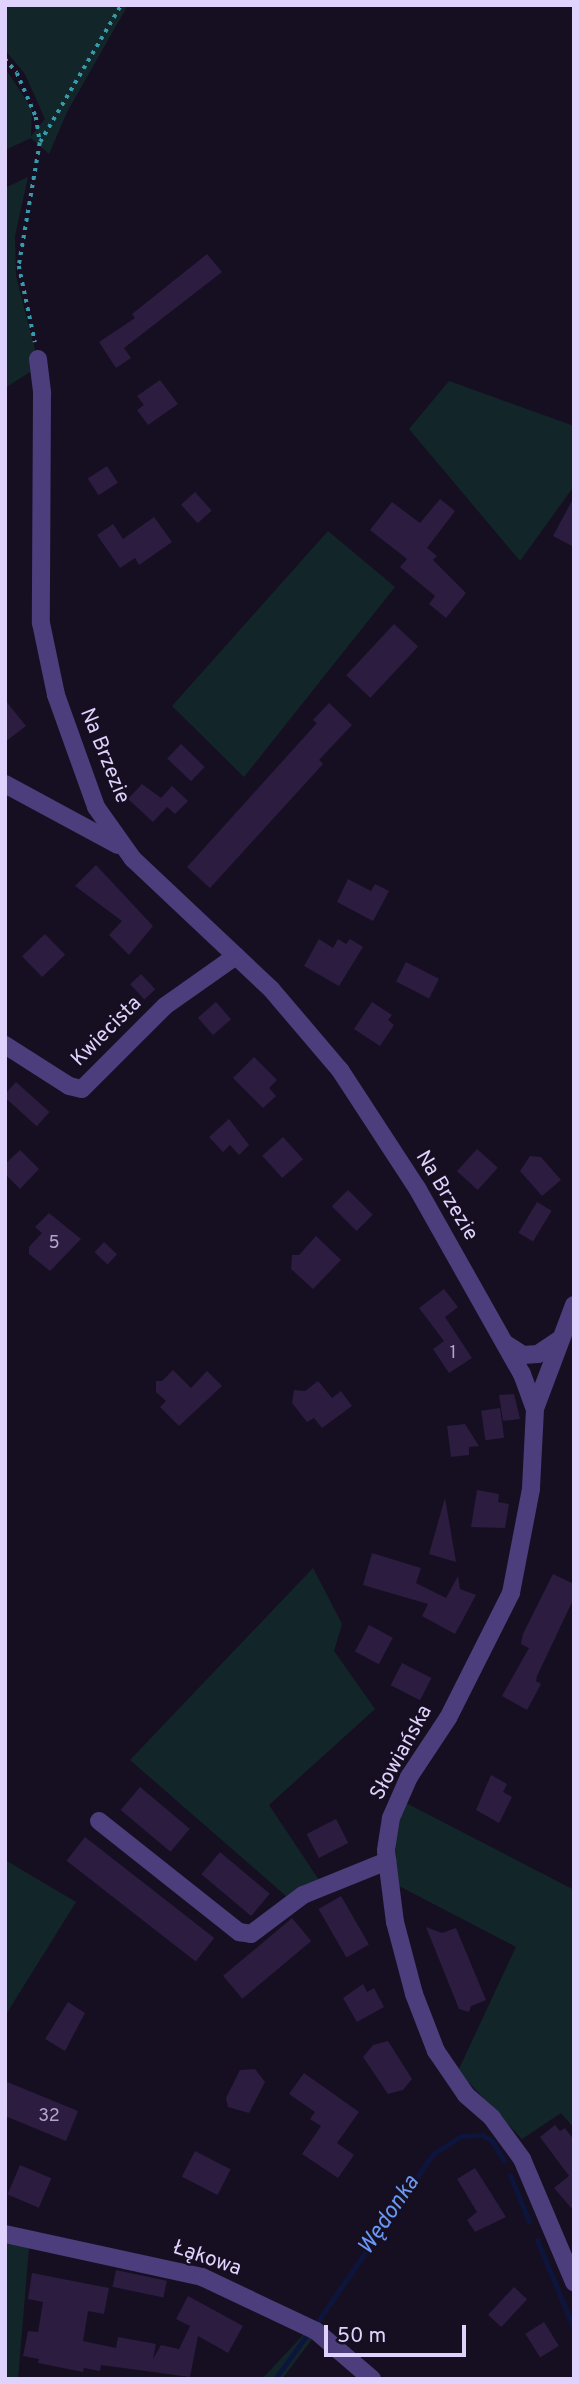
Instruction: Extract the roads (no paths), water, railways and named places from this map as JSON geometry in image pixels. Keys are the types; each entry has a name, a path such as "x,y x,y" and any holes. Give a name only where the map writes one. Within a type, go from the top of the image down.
{"street":[{"name":"Na Brzezie","path":"38,359 42,394 39,541 45,648 56,695 96,807 133,859 271,989 340,1070 416,1188 506,1344 534,1409"},
{"path":"5,784 106,835 133,859"},
{"name":"Kwiecista","path":"5,1045 69,1086 82,1089 165,1006 236,956"},
{"name":"Słowiańska","path":"574,1305 534,1409 531,1489 511,1593 448,1718 410,1777 391,1818 387,1860 399,1935 436,2051 466,2095 492,2118 522,2159 574,2282"},
{"path":"506,1344 523,1355 538,1354 552,1349 563,1336"},
{"path":"99,1821 239,1931 251,1934 303,1895 387,1860"},
{"name":"Łąkowa","path":"5,2234 202,2277 316,2331 372,2379"}],"waterway":[{"name":"Wędonka","path":"316,2324 433,2154 461,2136 482,2135 492,2141 504,2161"},
{"path":"510,2175 529,2221"},
{"name":"Wędonka","path":"537,2240 574,2329"},
{"name":"Wędonka","path":"275,2379 306,2336"}]}
